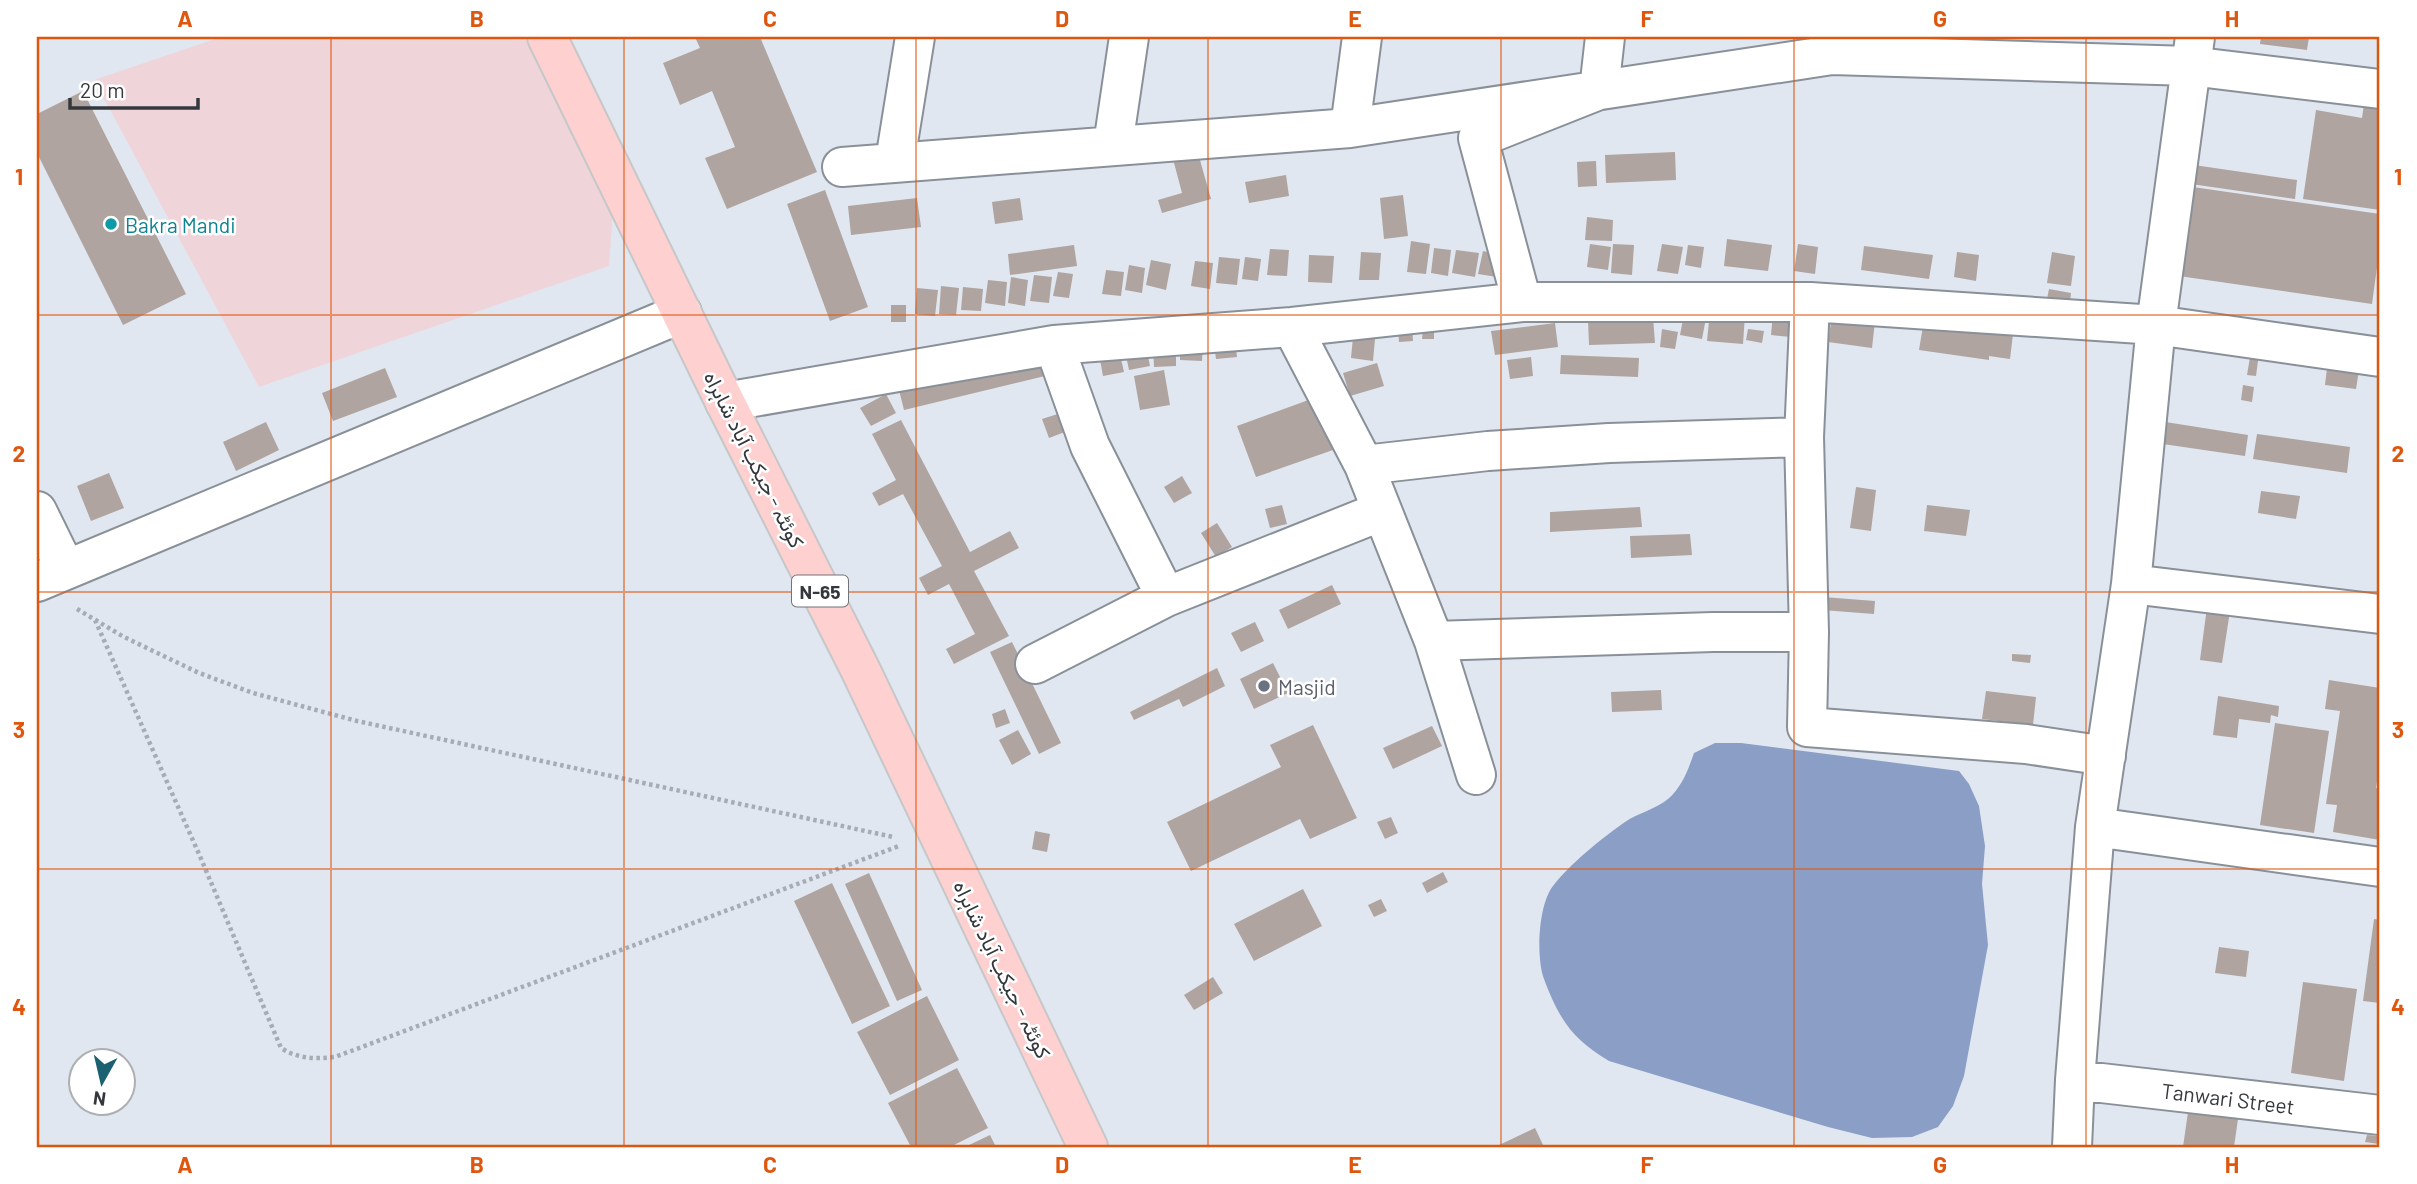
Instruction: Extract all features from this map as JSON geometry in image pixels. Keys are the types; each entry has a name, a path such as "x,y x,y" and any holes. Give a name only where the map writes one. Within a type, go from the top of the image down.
{"highway":[{"name":"کوئٹہ - جیکب آباد شاہراہ","path":"547,37 861,671 929,845 1088,1147"}],"street":[{"path":"895,162 915,37"},
{"path":"1113,145 1129,37"},
{"path":"1350,128 1362,37"},
{"path":"1599,90 1605,37"},
{"path":"842,167 1350,128 1599,90 1831,46 2193,51 2380,89"},
{"path":"2072,1147 2095,827 2131,584 2156,325 2193,51"},
{"path":"1522,302 1478,138 1599,90"},
{"path":"726,402 1054,345 1292,327 1522,302 1810,302 2156,325 2380,357"},
{"path":"1810,302 1804,437 1809,632 1807,727 2026,744 2106,756"},
{"path":"37,511 57,586 682,313"},
{"path":"1292,327 1364,465 1434,641 1476,775"},
{"path":"1054,345 1090,446 1166,597"},
{"path":"1364,465 1488,451 1609,443 1804,437"},
{"path":"1035,664 1166,597 1382,511"},
{"path":"2131,584 2380,614"},
{"path":"1434,641 1713,632 1809,632"},
{"path":"2095,827 2380,867"},
{"name":"Tanwari Street","path":"2075,1080 2380,1115"}],"path":[{"path":"57,586 94,620 200,673 253,693 357,720 929,845"},
{"path":"94,620 199,853 281,1048 305,1058 335,1057 929,845"}],"shaded area":[{"path":"221,37 525,37 613,210 609,266 259,387 94,80"}],"water":[{"path":"1715,743 1741,743 1959,771 1969,784 1979,806 1985,846 1982,884 1988,945 1964,1076 1953,1106 1938,1127 1912,1137 1872,1138 1828,1127 1609,1061 1585,1045 1561,1017 1544,979 1540,958 1541,918 1553,886 1607,835 1668,799 1681,784 1694,753"}],"building":[{"path":"695,37 760,37 817,172 727,209 705,158 735,147 712,91 680,105 663,63 700,48"},
{"path":"2261,37 2309,37 2307,50 2260,44"},
{"name":"Bakra Mandi","path":"83,91 186,294 123,325 37,153 37,114"},
{"path":"2364,104 2380,106 2380,210 2303,199 2316,110 2362,118"},
{"path":"1675,152 1676,180 1606,183 1605,155"},
{"path":"1198,153 1211,199 1162,213 1158,200 1182,193 1173,159"},
{"path":"1596,161 1597,186 1578,187 1577,162"},
{"path":"2194,165 2297,180 2295,199 2191,184"},
{"path":"1286,175 1289,196 1249,203 1245,182"},
{"path":"2186,186 2380,214 2380,245 2372,304 2172,275"},
{"path":"825,190 868,307 830,321 787,204"},
{"path":"1403,195 1408,236 1384,239 1380,198"},
{"path":"917,198 921,227 851,235 848,206"},
{"path":"1020,198 1023,220 995,224 992,202"},
{"path":"1587,217 1613,220 1612,241 1585,240"},
{"path":"1727,239 1772,245 1768,271 1724,266"},
{"path":"1411,241 1430,244 1426,274 1407,272"},
{"path":"1590,244 1611,247 1608,270 1587,267"},
{"path":"1613,244 1634,245 1632,275 1611,273"},
{"path":"1662,244 1683,247 1678,274 1657,271"},
{"path":"1798,244 1818,247 1815,274 1794,271"},
{"path":"1074,245 1077,266 1010,275 1008,254"},
{"path":"1688,245 1704,247 1701,268 1685,265"},
{"path":"1864,246 1933,255 1929,279 1861,270"},
{"path":"1434,248 1451,250 1448,276 1431,273"},
{"path":"1270,249 1289,250 1287,276 1267,275"},
{"path":"1456,250 1479,253 1475,277 1452,273"},
{"path":"1483,251 1501,255 1497,277 1478,274"},
{"path":"1361,252 1381,253 1379,280 1359,280"},
{"path":"1957,252 1979,255 1976,281 1954,277"},
{"path":"2052,252 2075,256 2071,286 2047,283"},
{"path":"1309,255 1334,256 1332,283 1308,282"},
{"path":"1219,257 1240,259 1237,285 1216,283"},
{"path":"1245,257 1261,259 1258,281 1242,279"},
{"path":"1151,260 1171,264 1166,290 1146,285"},
{"path":"1195,261 1213,263 1210,289 1191,286"},
{"path":"1129,265 1145,268 1142,293 1125,290"},
{"path":"1106,270 1124,272 1121,296 1102,294"},
{"path":"1058,272 1073,274 1069,298 1053,296"},
{"path":"1034,275 1052,277 1049,303 1030,301"},
{"path":"1011,277 1028,280 1025,306 1008,303"},
{"path":"988,280 1007,282 1005,306 985,303"},
{"path":"941,286 959,288 956,315 939,314"},
{"path":"963,287 983,289 981,311 961,310"},
{"path":"917,288 938,290 935,316 915,314"},
{"path":"2049,289 2071,293 2070,302 2047,299"},
{"path":"891,305 906,305 906,322 891,322"},
{"path":"1710,311 1745,315 1743,344 1707,341"},
{"path":"1684,314 1706,318 1702,339 1680,335"},
{"path":"1773,314 1794,316 1791,337 1771,335"},
{"path":"1832,315 1875,321 1872,348 1828,342"},
{"path":"1653,317 1655,343 1589,345 1588,320"},
{"path":"1924,320 2013,334 2010,359 1989,356 1989,360 1919,350"},
{"path":"1555,323 1558,347 1495,355 1491,331"},
{"path":"1412,327 1413,341 1399,342 1398,328"},
{"path":"1423,328 1434,328 1434,339 1422,339"},
{"path":"1662,329 1678,332 1675,349 1660,347"},
{"path":"1748,329 1764,331 1762,343 1746,340"},
{"path":"1353,337 1375,339 1373,361 1351,358"},
{"path":"1235,340 1237,357 1216,359 1214,343"},
{"path":"1180,342 1203,343 1202,361 1180,360"},
{"path":"1153,344 1176,344 1176,366 1154,367"},
{"path":"1146,347 1150,366 1129,370 1125,351"},
{"path":"1119,350 1124,372 1103,376 1099,354"},
{"path":"2251,351 2259,353 2256,376 2247,375"},
{"path":"1039,352 1045,376 904,410 898,386"},
{"path":"1561,355 1639,358 1638,377 1560,374"},
{"path":"1531,357 1533,376 1510,379 1507,360"},
{"path":"2328,360 2360,364 2356,389 2325,385"},
{"path":"1377,363 1384,386 1350,396 1343,373"},
{"path":"385,368 397,397 333,421 322,393"},
{"path":"1164,370 1170,405 1140,410 1134,376"},
{"path":"2243,385 2254,387 2252,402 2241,400"},
{"path":"886,394 896,413 871,426 860,408"},
{"path":"1314,398 1333,450 1256,477 1237,426"},
{"path":"1064,412 1070,430 1049,438 1042,419"},
{"path":"901,420 970,552 1010,531 1019,548 974,571 1009,636 954,664 946,649 975,634 949,584 928,595 919,578 942,566 903,494 879,506 872,493 896,480 872,434"},
{"path":"2159,421 2248,435 2245,456 2156,443"},
{"path":"266,422 279,450 236,471 223,442"},
{"path":"2257,434 2350,447 2347,473 2253,459"},
{"path":"109,473 124,508 91,521 77,486"},
{"path":"1182,476 1192,493 1174,503 1164,487"},
{"path":"1856,487 1876,490 1871,531 1850,528"},
{"path":"2261,491 2300,496 2296,519 2258,513"},
{"path":"1282,505 1287,524 1270,528 1265,509"},
{"path":"1927,505 1970,510 1966,536 1924,531"},
{"path":"1640,507 1642,527 1550,532 1550,512"},
{"path":"1217,523 1232,547 1216,557 1201,533"},
{"path":"1690,534 1692,555 1631,558 1630,536"},
{"path":"1332,585 1341,604 1288,629 1279,610"},
{"path":"1823,597 1875,601 1874,614 1822,610"},
{"path":"2207,607 2230,611 2222,663 2200,660"},
{"path":"1255,622 1264,641 1241,652 1231,633"},
{"path":"1012,642 1061,743 1039,754 990,652"},
{"path":"2012,654 2031,655 2030,663 2012,661"},
{"name":"Masjid","path":"1273,663 1288,693 1254,709 1240,679"},
{"path":"1217,668 1225,686 1183,707 1179,699 1134,720 1130,712"},
{"path":"2329,680 2380,688 2380,761 2376,788 2380,789 2380,840 2333,832 2337,805 2326,804 2340,711 2325,709"},
{"path":"1661,690 1662,710 1612,712 1611,692"},
{"path":"1986,691 2036,697 2033,725 1982,719"},
{"path":"2218,696 2279,706 2278,717 2271,715 2270,723 2239,719 2237,738 2213,735"},
{"path":"1005,709 1010,723 996,728 992,714"},
{"path":"2275,723 2329,731 2314,833 2260,825"},
{"path":"1313,725 1357,818 1310,839 1300,819 1191,871 1167,822 1281,767 1270,745"},
{"path":"1432,726 1442,746 1393,769 1383,748"},
{"path":"1018,730 1031,754 1012,765 999,740"},
{"path":"1391,817 1398,833 1385,839 1377,822"},
{"path":"1035,831 1050,834 1047,852 1032,849"},
{"path":"1443,872 1448,882 1427,893 1422,883"},
{"path":"869,873 922,990 897,1001 845,884"},
{"path":"832,883 890,1006 852,1024 794,901"},
{"path":"1303,889 1322,926 1254,961 1234,924"},
{"path":"1381,899 1387,911 1374,917 1368,905"},
{"path":"2374,919 2380,920 2380,1003 2363,1001"},
{"path":"2219,947 2249,951 2246,977 2215,973"},
{"path":"1213,977 1223,993 1194,1010 1184,995"},
{"path":"2303,982 2357,989 2344,1081 2291,1073"},
{"path":"927,996 959,1060 890,1095 857,1032"},
{"path":"957,1068 988,1128 950,1147 911,1147 888,1103"},
{"path":"2188,1112 2238,1119 2234,1147 2183,1147"},
{"path":"1535,1128 1544,1147 1495,1147"},
{"path":"990,1135 996,1147 965,1147"},
{"path":"2367,1135 2380,1136 2379,1144 2365,1142"}],"place":[{"name":"Bakra Mandi","path":"111,224"},
{"name":"Masjid","path":"1264,686"}]}
